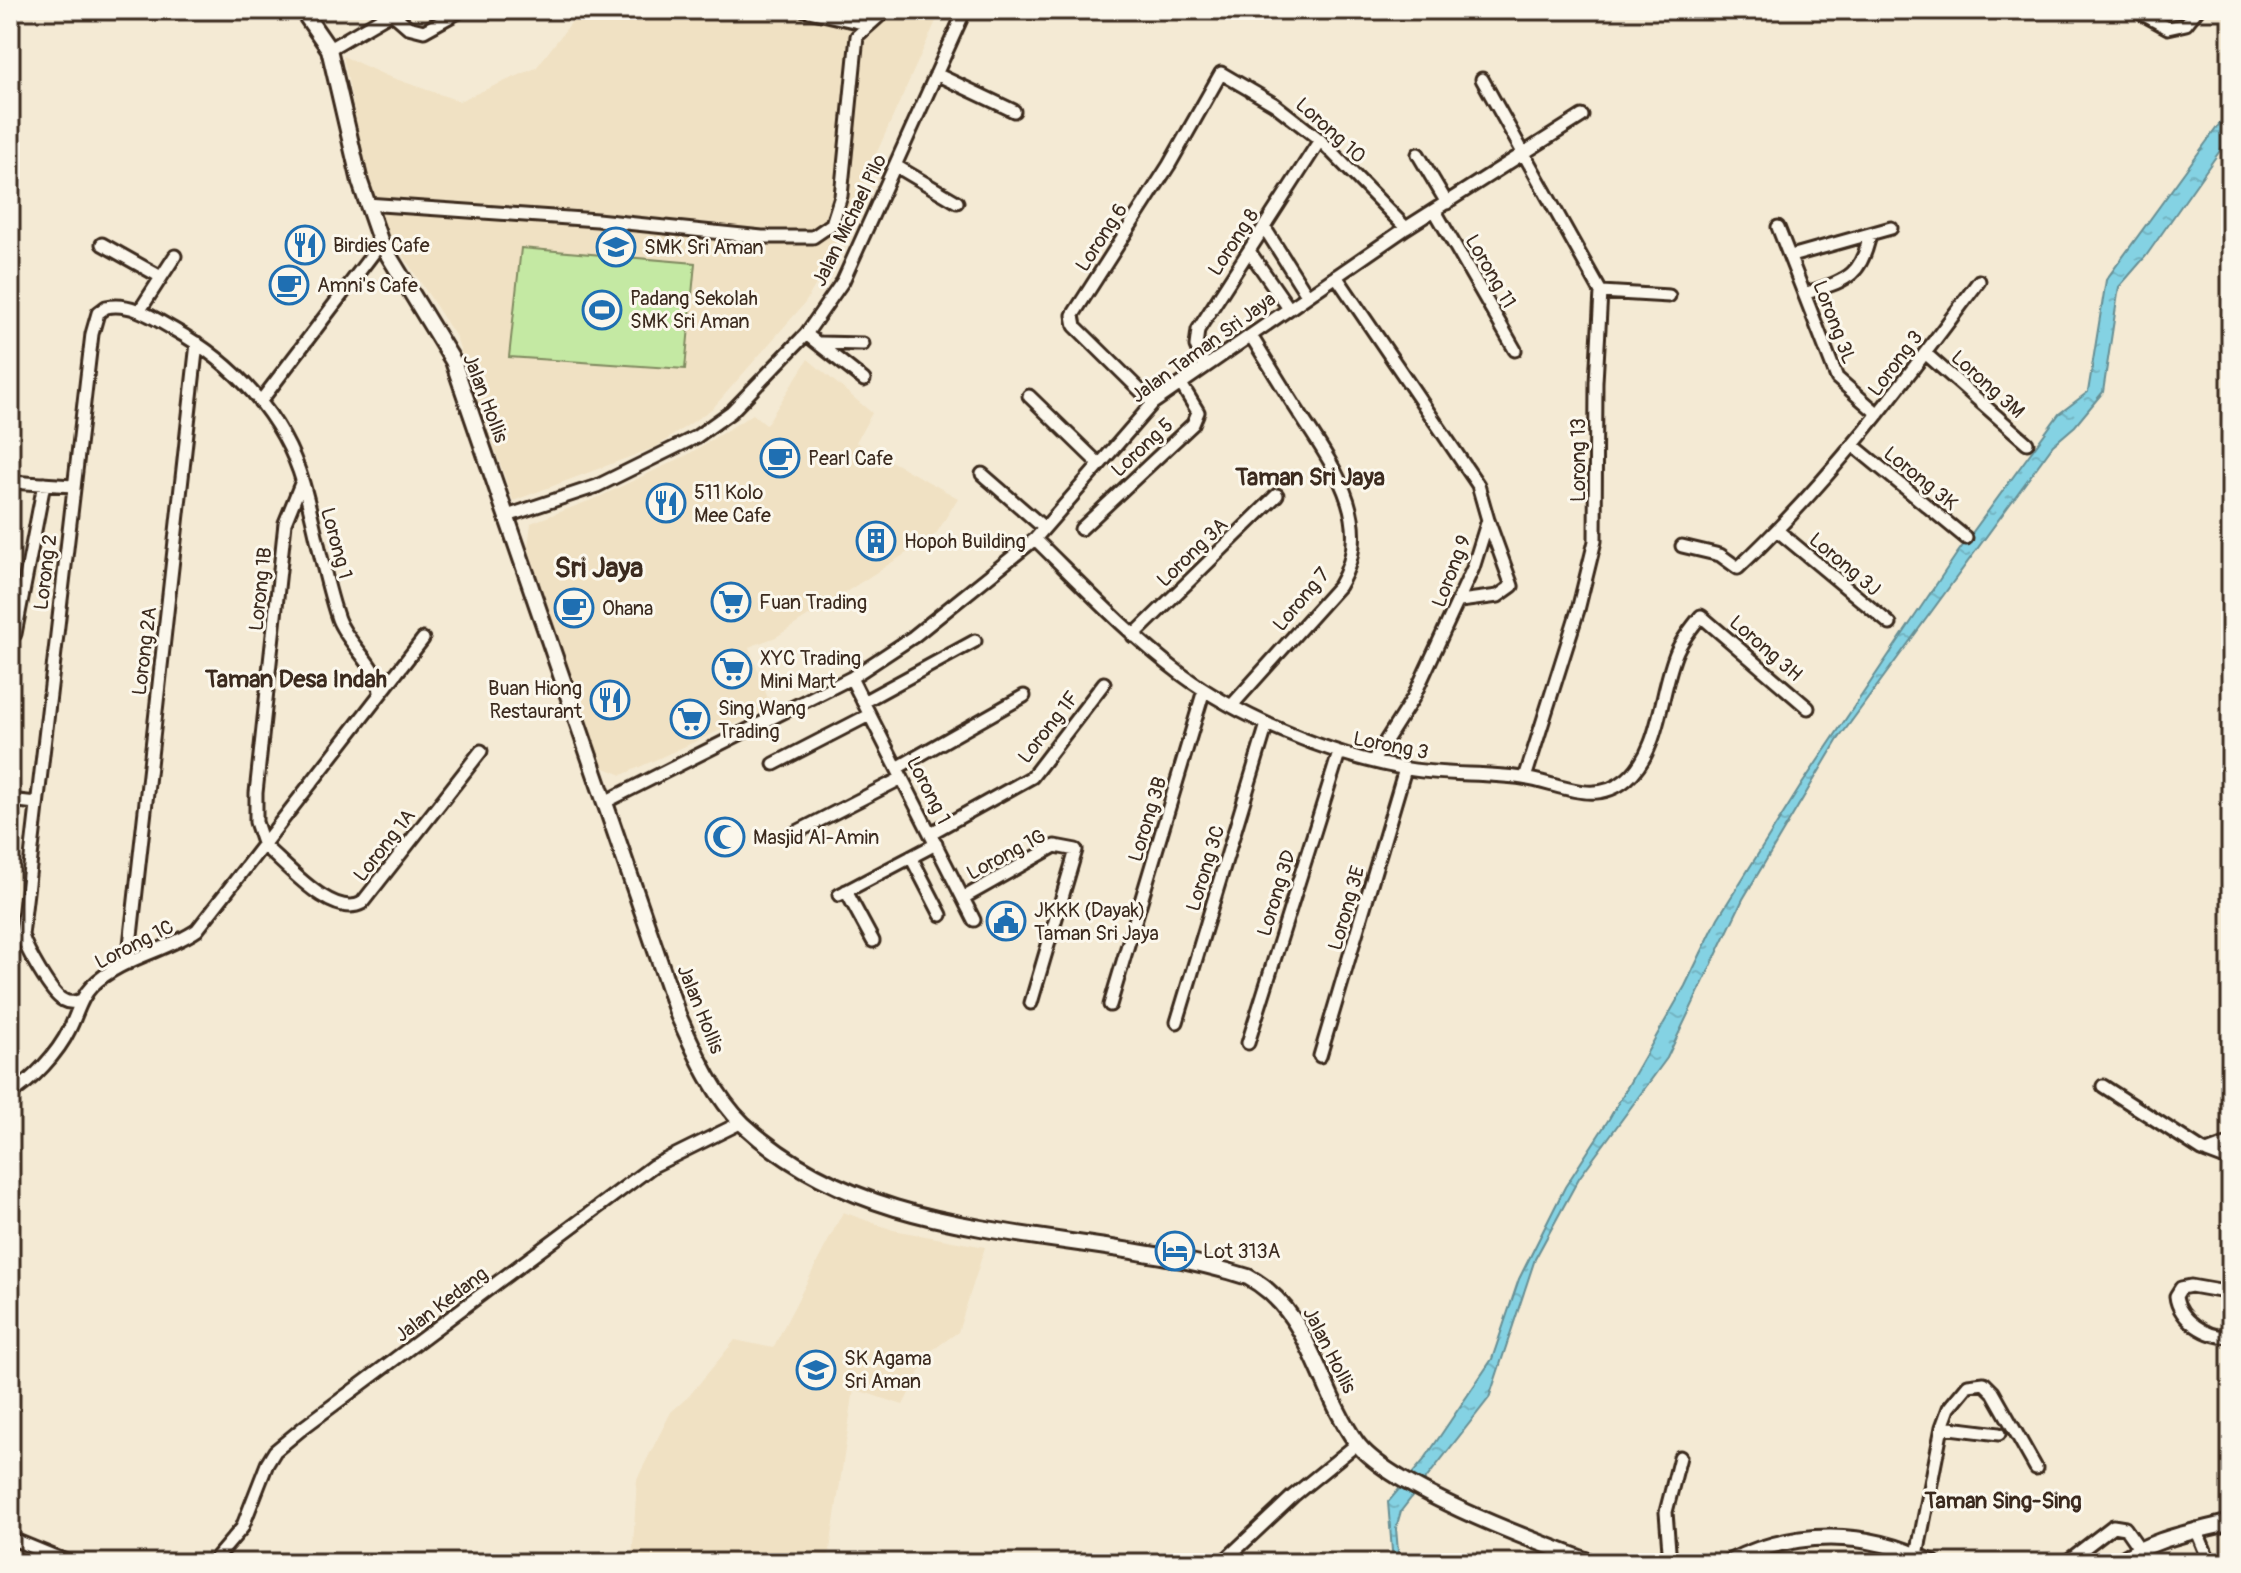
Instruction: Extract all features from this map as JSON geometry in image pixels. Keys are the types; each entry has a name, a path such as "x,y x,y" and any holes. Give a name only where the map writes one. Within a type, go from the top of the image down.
{"main road":[{"name":"Jalan Hollis","path":"302,10 329,49 366,204 381,243 453,361 607,801 678,1015 700,1065 742,1122 807,1169 887,1208 1248,1277 1283,1302 1296,1321 1357,1444 1404,1479 1474,1515 1593,1563"},
{"path":"2117,1563 2139,1548 2196,1529 2231,1522"},
{"path":"1727,1563 1788,1540 1826,1536 1865,1540 1917,1555 1933,1563"}],"street":[{"path":"329,49 394,11 408,27 424,31 462,10"},
{"path":"804,10 867,24"},
{"path":"366,204 597,220 762,237 813,237 832,224 841,196 855,44 859,32 886,10"},
{"name":"Jalan Michael Pilo","path":"507,516 597,486 696,437 731,412 806,334 843,281 965,10"},
{"path":"2135,10 2168,28 2186,24 2197,10"},
{"name":"Lorong 10","path":"1221,73 1274,104 1320,140 1406,228"},
{"name":"Lorong 6","path":"1153,403 1075,326 1073,315 1169,165 1221,73"},
{"path":"936,74 1014,111"},
{"path":"1482,79 1601,292 1669,296"},
{"name":"Jalan Taman Sri Jaya","path":"607,801 851,678 950,610 1035,539 1153,403 1406,228 1582,116"},
{"name":"Lorong 8","path":"1205,367 1196,346 1198,330 1320,140"},
{"path":"1418,154 1447,203"},
{"path":"896,166 957,202"},
{"name":"Lorong 11","path":"1435,211 1515,350"},
{"path":"1264,227 1307,295"},
{"name":"Lorong 3L","path":"1778,227 1837,378 1878,414"},
{"path":"1791,256 1891,228"},
{"path":"1804,294 1854,273 1865,260 1870,234"},
{"path":"175,256 140,310 223,360 260,402 381,243"},
{"path":"102,244 161,277"},
{"path":"1249,251 1288,307"},
{"name":"Lorong 9","path":"1336,276 1478,485 1488,520 1460,601 1413,698 1373,761"},
{"name":"Lorong 3","path":"1682,546 1720,555 1738,568 1778,531 1854,446 1979,281"},
{"name":"Lorong 13","path":"1525,778 1582,598 1595,541 1596,382 1601,292"},
{"name":"Lorong 2","path":"82,1000 68,1002 59,997 26,947 23,923 92,334 98,313 113,305 140,310"},
{"path":"806,334 864,380"},
{"name":"Lorong 7","path":"1233,704 1339,586 1350,568 1355,548 1352,512 1335,467 1251,336"},
{"name":"Lorong 2A","path":"128,963 197,343"},
{"path":"820,343 863,344"},
{"name":"Lorong 3M","path":"1925,353 2027,443"},
{"name":"Lorong 5","path":"1081,529 1193,424 1198,412 1181,384"},
{"path":"1029,396 1098,463"},
{"name":"Lorong 1","path":"260,402 291,452 302,481 343,631 378,680 380,692"},
{"name":"Lorong 3K","path":"1854,446 1966,538"},
{"path":"982,474 1043,527"},
{"name":"Lorong 1B","path":"264,846 256,822 256,793 285,523 302,481"},
{"path":"10,482 73,486"},
{"path":"15,634 44,484"},
{"name":"Lorong 3A","path":"1133,636 1277,495"},
{"path":"1460,601 1498,596 1512,586 1488,520"},
{"name":"Lorong 3J","path":"1778,531 1890,624"},
{"name":"Lorong 3","path":"1035,539 1133,636 1204,690 1267,724 1339,753 1405,769 1525,778 1581,793 1612,788 1627,779 1645,755 1678,648 1701,616"},
{"name":"Lorong 3H","path":"1701,616 1808,708"},
{"path":"264,846 423,639"},
{"path":"863,702 975,641"},
{"name":"Lorong 1","path":"851,678 974,920"},
{"name":"Lorong 1F","path":"873,941 842,893 911,857 933,839 1032,777 1104,683"},
{"name":"Lorong 3B","path":"1110,1005 1204,690"},
{"path":"789,836 1024,696"},
{"path":"774,764 869,715"},
{"name":"Lorong 3C","path":"1177,1022 1267,724"},
{"name":"Lorong 1A","path":"264,846 333,904 355,906 362,903 481,751"},
{"name":"Lorong 3D","path":"1248,1043 1339,753"},
{"name":"Lorong 3E","path":"1320,1056 1405,769"},
{"path":"10,800 36,803"},
{"name":"Lorong 1C","path":"82,1000 94,984 128,963 162,950 197,930 264,846"},
{"name":"Lorong 1G","path":"963,898 1055,846 1068,846 1077,854 1031,1003"},
{"path":"911,857 941,915"},
{"path":"10,914 23,923"},
{"path":"10,1094 23,1085 55,1050 68,1033 82,1000"},
{"path":"2103,1086 2207,1152 2231,1161"},
{"name":"Jalan Kedang","path":"212,1563 242,1528 275,1451 645,1172 704,1138 742,1122"},
{"path":"2207,1152 2231,1143"},
{"path":"2231,1293 2186,1286 2178,1290 2176,1299 2179,1309 2207,1334 2218,1338 2231,1336"},
{"path":"1917,1555 1942,1427 1949,1408 1963,1389 1973,1382 1984,1383 2036,1468"},
{"path":"1942,1427 1999,1434"},
{"path":"1222,1563 1293,1496 1357,1444"},
{"path":"1670,1563 1666,1512 1680,1457"},
{"path":"2065,1563 2113,1526 2125,1528 2139,1548"},
{"path":"2196,1529 2210,1563"},
{"path":"10,1538 71,1563"}],"shaded area":[{"name":"SMK Sri Aman","path":"581,10 941,10 823,272 805,303 713,408 656,447 513,501 456,337 382,223 371,193 343,56 387,76 459,101 536,68"},
{"name":"Sri Jaya","path":"808,359 872,413 856,442 958,498 936,534 776,637 749,647 771,707 622,775 600,766 528,547 531,523 599,497 687,455 753,414 766,425"},
{"name":"SK Agama Sri Aman","path":"843,1212 893,1230 985,1247 958,1332 930,1352 903,1405 854,1389 828,1563 632,1563 637,1479 671,1412 689,1396 735,1340 773,1348"}],"green space":[{"name":"Padang Sekolah SMK Sri Aman","path":"521,248 695,263 685,369 509,357"}],"water":[{"path":"2231,108 2231,135 2146,256 2119,287 2103,392 2075,426 2053,445 1837,741 1743,899 1667,1058 1579,1178 1535,1259 1489,1398 1401,1511 1396,1528 1399,1563 1393,1563 1388,1502 1424,1460 1492,1359 1519,1279 1565,1187 1609,1119 1685,986 1718,918 1802,784 1956,555 2059,414 2088,392 2106,280"}],"place":[{"name":"Birdies Cafe","path":"305,245"},
{"name":"SMK Sri Aman","path":"616,247"},
{"name":"Amni's Cafe","path":"289,285"},
{"name":"Padang Sekolah SMK Sri Aman","path":"602,310"},
{"name":"Pearl Cafe","path":"780,458"},
{"name":"511 Kolo Mee Cafe","path":"666,503"},
{"name":"Hopoh Building","path":"876,541"},
{"name":"Fuan Trading","path":"731,602"},
{"name":"Ohana","path":"574,608"},
{"name":"XYC Trading Mini Mart","path":"732,669"},
{"name":"Buan Hiong Restaurant","path":"610,700"},
{"name":"Sing Wang Trading","path":"690,719"},
{"name":"Masjid Al-Amin","path":"725,837"},
{"name":"JKKK (Dayak) Taman Sri Jaya","path":"1006,921"},
{"name":"Lot 313A","path":"1175,1251"},
{"name":"SK Agama Sri Aman","path":"816,1370"}],"district":[{"name":"Taman Sri Jaya","path":"1310,477"},
{"name":"Sri Jaya","path":"599,567"},
{"name":"Taman Desa Indah","path":"296,679"},
{"name":"Taman Sing-Sing","path":"2003,1500"}]}
